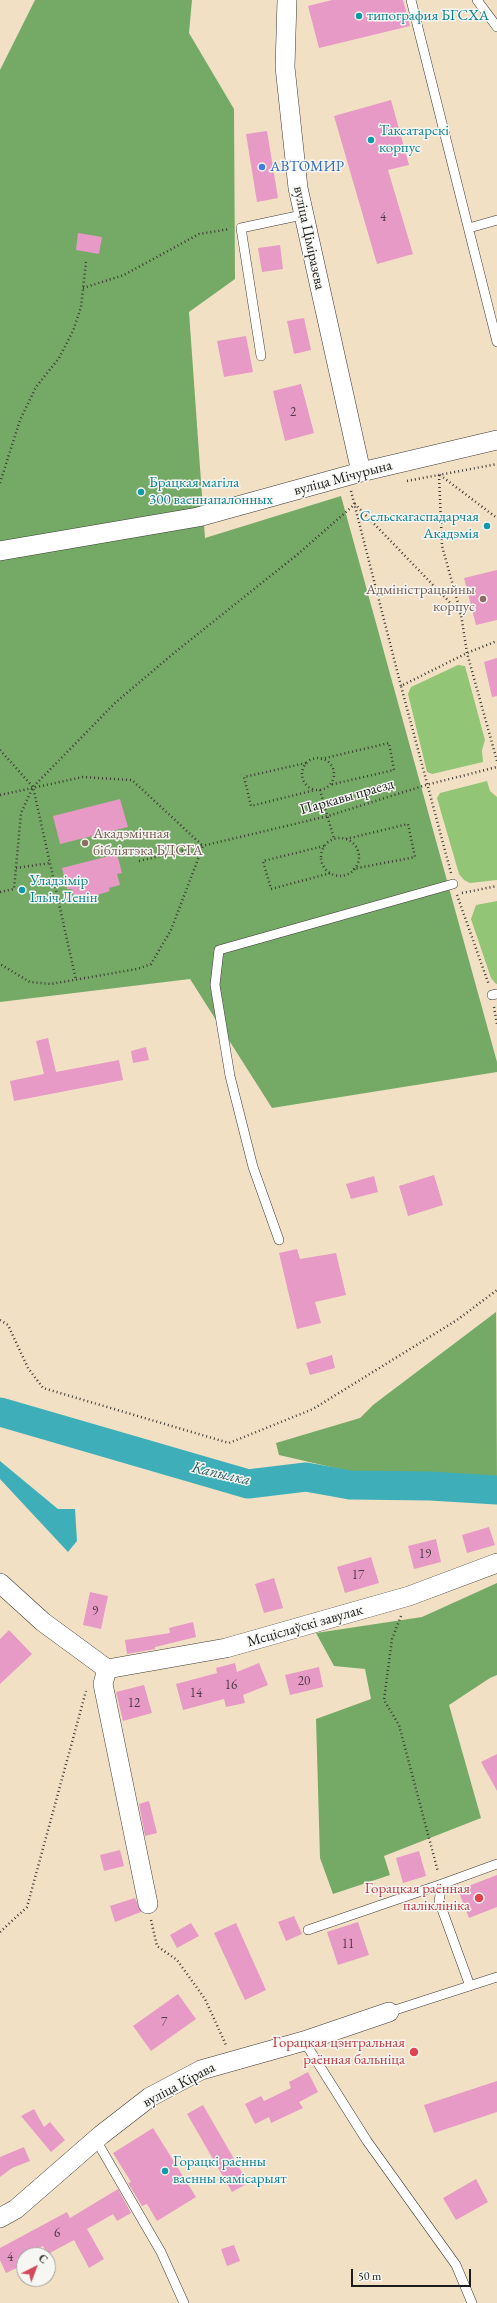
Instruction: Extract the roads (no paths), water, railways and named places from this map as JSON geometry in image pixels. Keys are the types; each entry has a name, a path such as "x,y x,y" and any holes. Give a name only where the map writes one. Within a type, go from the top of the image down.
{"street":[{"name":"вуліца Ціміразева","path":"287,0 285,67 302,215 355,482"},
{"name":"вуліца Мічурына","path":"0,551 198,517 355,482 497,440"},
{"name":"Мсціслаўскі завулак","path":"107,1669 226,1648 409,1596 497,1563"},
{"path":"0,1583 43,1622 107,1669 103,1684 148,1904"},
{"name":"вуліца Кірава","path":"0,2218 16,2209 96,2140 150,2097 202,2070 232,2060 304,2041 389,2012"}],"lane":[{"path":"411,0 497,342"},
{"path":"477,0 497,26"},
{"path":"261,356 241,228 302,215"},
{"path":"469,228 497,220"},
{"path":"279,1240 253,1167 230,1076 215,984 219,950 454,884"},
{"path":"308,1930 497,1864"},
{"path":"442,1884 439,1901 470,1986"},
{"path":"389,2012 497,1978"},
{"path":"304,2041 367,2141 456,2265 472,2303"},
{"path":"96,2140 161,2252 184,2303"}],"water":[{"path":"0,1461 58,1509 75,1509 77,1541 68,1552 0,1479"}],"waterway":[{"name":"Капылка","path":"0,1412 248,1484 306,1477 350,1485 430,1486 497,1490"}],"place":[{"name":"типография БГСХА","path":"359,16"},
{"name":"Таксатарскі корпус","path":"371,140"},
{"name":"АВТОМИР","path":"262,167"},
{"name":"Брацкая магіла 300 ваеннапалонных","path":"141,492"},
{"name":"Сельскагаспадарчая Акадэмія","path":"487,526"},
{"name":"Адміністрацыйны корпус","path":"483,599"},
{"name":"Акадэмічная бібліятэка БДСГА","path":"85,843"},
{"name":"Уладзімір Ільіч Ленін","path":"22,890"},
{"name":"Горацкая раённая паліклініка","path":"479,1898"},
{"name":"Горацкая цэнтральная раённая бальніца","path":"414,2052"},
{"name":"Горацкі раённы ваенны камісарыят","path":"165,2171"}]}
